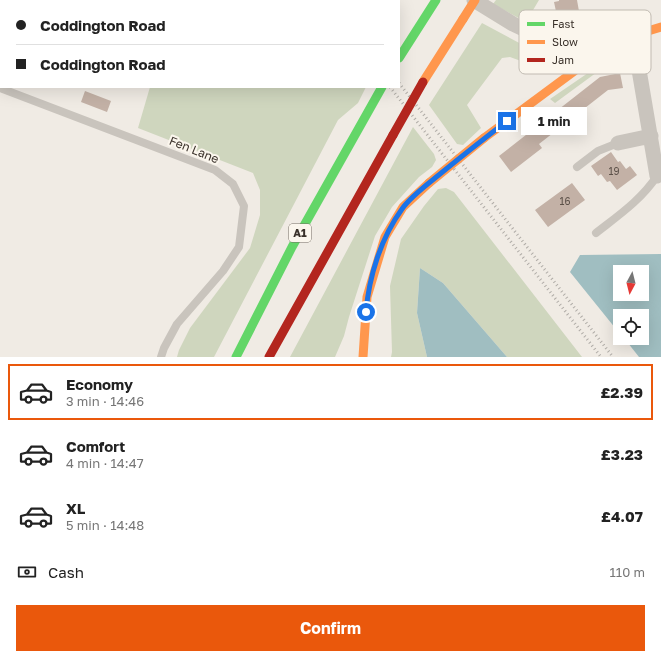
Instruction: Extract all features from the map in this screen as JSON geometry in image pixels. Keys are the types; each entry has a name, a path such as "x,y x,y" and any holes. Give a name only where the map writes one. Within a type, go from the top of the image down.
{"main road":[{"path":"400,57 436,0"},
{"path":"269,357 392,135 423,82 475,0"},
{"path":"651,29 661,26"},
{"path":"363,357 367,296 385,237 402,208 429,183 484,138 570,74"},
{"name":"A1","path":"236,357 292,247 381,88"}],"street":[{"path":"475,0 519,27"},
{"path":"640,74 659,179"},
{"path":"618,143 651,136"}],"lane":[{"name":"Fen Lane","path":"0,88 215,170 233,184 244,206 239,247 223,271 178,324 164,348 161,357"},
{"path":"577,168 598,151 618,143"},
{"path":"596,233 622,214 659,179"}],"green space":[{"path":"496,0 539,0 533,10 519,10 519,18 493,4"},
{"path":"482,23 519,43 519,60 510,57 502,58 467,105 481,128 463,145 457,144 429,105"},
{"path":"587,74 594,74 555,103 550,99"},
{"path":"150,88 366,88 358,103 338,120 214,357 177,357 190,328 250,248 260,215 260,190 253,173 138,128"},
{"path":"413,127 434,154 436,160 432,167 419,177 392,207 375,236 344,336 335,357 290,357"},
{"path":"446,188 454,192 582,357 507,357 443,283 420,268 417,313 427,357 391,357 390,286 401,239 438,189"}],"water":[{"path":"661,254 661,357 639,357 630,345 649,345 649,309 613,309 613,325 570,272 580,255"},
{"path":"420,268 443,283 507,357 427,357 417,313"}],"building":[{"path":"577,0 579,10 556,10 554,2"},
{"path":"620,74 623,88 608,90 539,144 542,148 511,172 499,156 600,77"},
{"path":"85,91 111,101 107,112 81,102"},
{"path":"611,152 618,162 620,161 626,169 630,166 637,175 617,190 610,181 607,182 601,174 598,176 591,166"},
{"path":"572,183 585,200 548,227 535,210"}],"railway":[{"path":"400,84 613,357"},
{"path":"391,88 601,357"}],"traffic: fast":[{"path":"400,56 436,0"},
{"path":"236,357 292,247 381,88"}],"traffic: slow":[{"path":"463,19 475,0"},
{"path":"423,82 463,19"},
{"path":"651,30 661,27"},
{"path":"484,138 570,74"},
{"path":"429,183 484,138"},
{"path":"363,357 367,297 385,237 403,207 429,183"}],"traffic: jam":[{"path":"393,135 423,82"},
{"path":"269,357 393,135"}],"route":[{"path":"366,312 367,296 385,237 402,208 429,183 507,121"}]}
